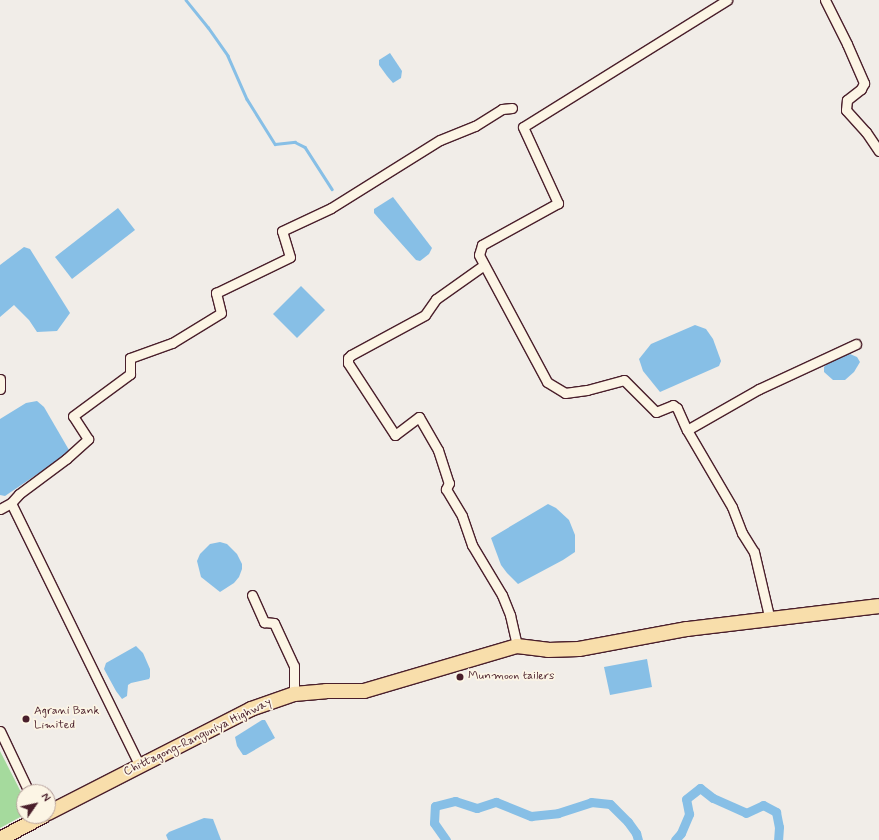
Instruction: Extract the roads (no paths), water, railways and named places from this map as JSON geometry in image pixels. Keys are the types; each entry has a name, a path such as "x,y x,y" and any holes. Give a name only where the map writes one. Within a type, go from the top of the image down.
{"main road":[{"path":"517,646 548,650 579,649 687,629 879,606"},
{"name":"Chittagong-Ranguniya Highway","path":"56,808 251,709 294,694 364,690 517,646"},
{"name":"Chittagong-Ranguniya Highway","path":"0,839 27,824"}],"street":[{"path":"727,0 523,127 558,203 482,245 479,255 547,382 565,393 587,390 624,380 656,412 673,405 677,408 687,430 732,507 742,533 754,552 770,620"},
{"path":"825,0 848,44 864,83 862,89 847,100 846,110 866,132 879,152"},
{"path":"0,509 11,503 19,494 66,459 88,439 73,416 130,374 130,358 172,343 221,313 216,293 290,257 282,231 331,208 440,140 475,126 502,110 512,108"},
{"path":"484,265 436,299 425,316 351,355 348,358 348,363 395,435 419,417 438,450 449,483 446,489 462,516 472,545 502,595 510,615 517,646"},
{"path":"687,430 759,389 856,344"},
{"path":"0,379 0,389"},
{"path":"11,503 140,766"},
{"path":"252,595 264,622 274,623 294,666 294,694"},
{"path":"0,731 25,784"}],"water":[{"path":"390,53 402,71 401,78 393,83 379,65 379,60"},
{"path":"393,197 432,248 429,254 420,261 416,260 374,213 374,209"},
{"path":"118,208 135,230 72,279 55,257"},
{"path":"24,247 30,249 70,313 57,331 37,332 29,320 14,305 0,317 0,265"},
{"path":"301,286 325,310 297,338 273,314"},
{"path":"695,325 706,329 713,339 721,361 719,366 660,392 643,371 639,359 651,344"},
{"path":"850,354 857,357 860,362 854,372 845,380 833,380 824,372 824,367 834,359"},
{"path":"37,401 44,407 69,450 67,454 5,496 0,495 0,419 26,403"},
{"path":"548,504 556,508 569,520 575,535 575,552 518,584 501,565 491,538"},
{"path":"220,542 227,544 237,554 242,564 242,569 239,577 234,583 220,592 201,577 197,561 200,554 210,544"},
{"path":"136,646 143,653 150,669 150,677 149,679 128,685 127,696 122,699 104,669 106,663"},
{"path":"647,659 652,687 610,695 604,667"},
{"path":"262,720 265,720 275,738 246,755 243,755 237,746 235,737"},
{"path":"204,818 213,819 221,840 168,840 166,835 169,832"}],"waterway":[{"path":"186,0 208,27 228,56 247,99 275,144 295,142 305,147 332,189"},
{"path":"675,840 681,833 689,814 686,799 700,788 713,798 746,813 763,805 776,812 779,827 778,840"},
{"path":"446,840 434,823 435,806 455,801 477,808 496,802 531,816 558,813 591,802 610,804 628,822 636,833 638,840"}],"place":[{"name":"Munmoon tailers","path":"460,677"},
{"name":"Agrani Bank Limited","path":"26,719"}]}
